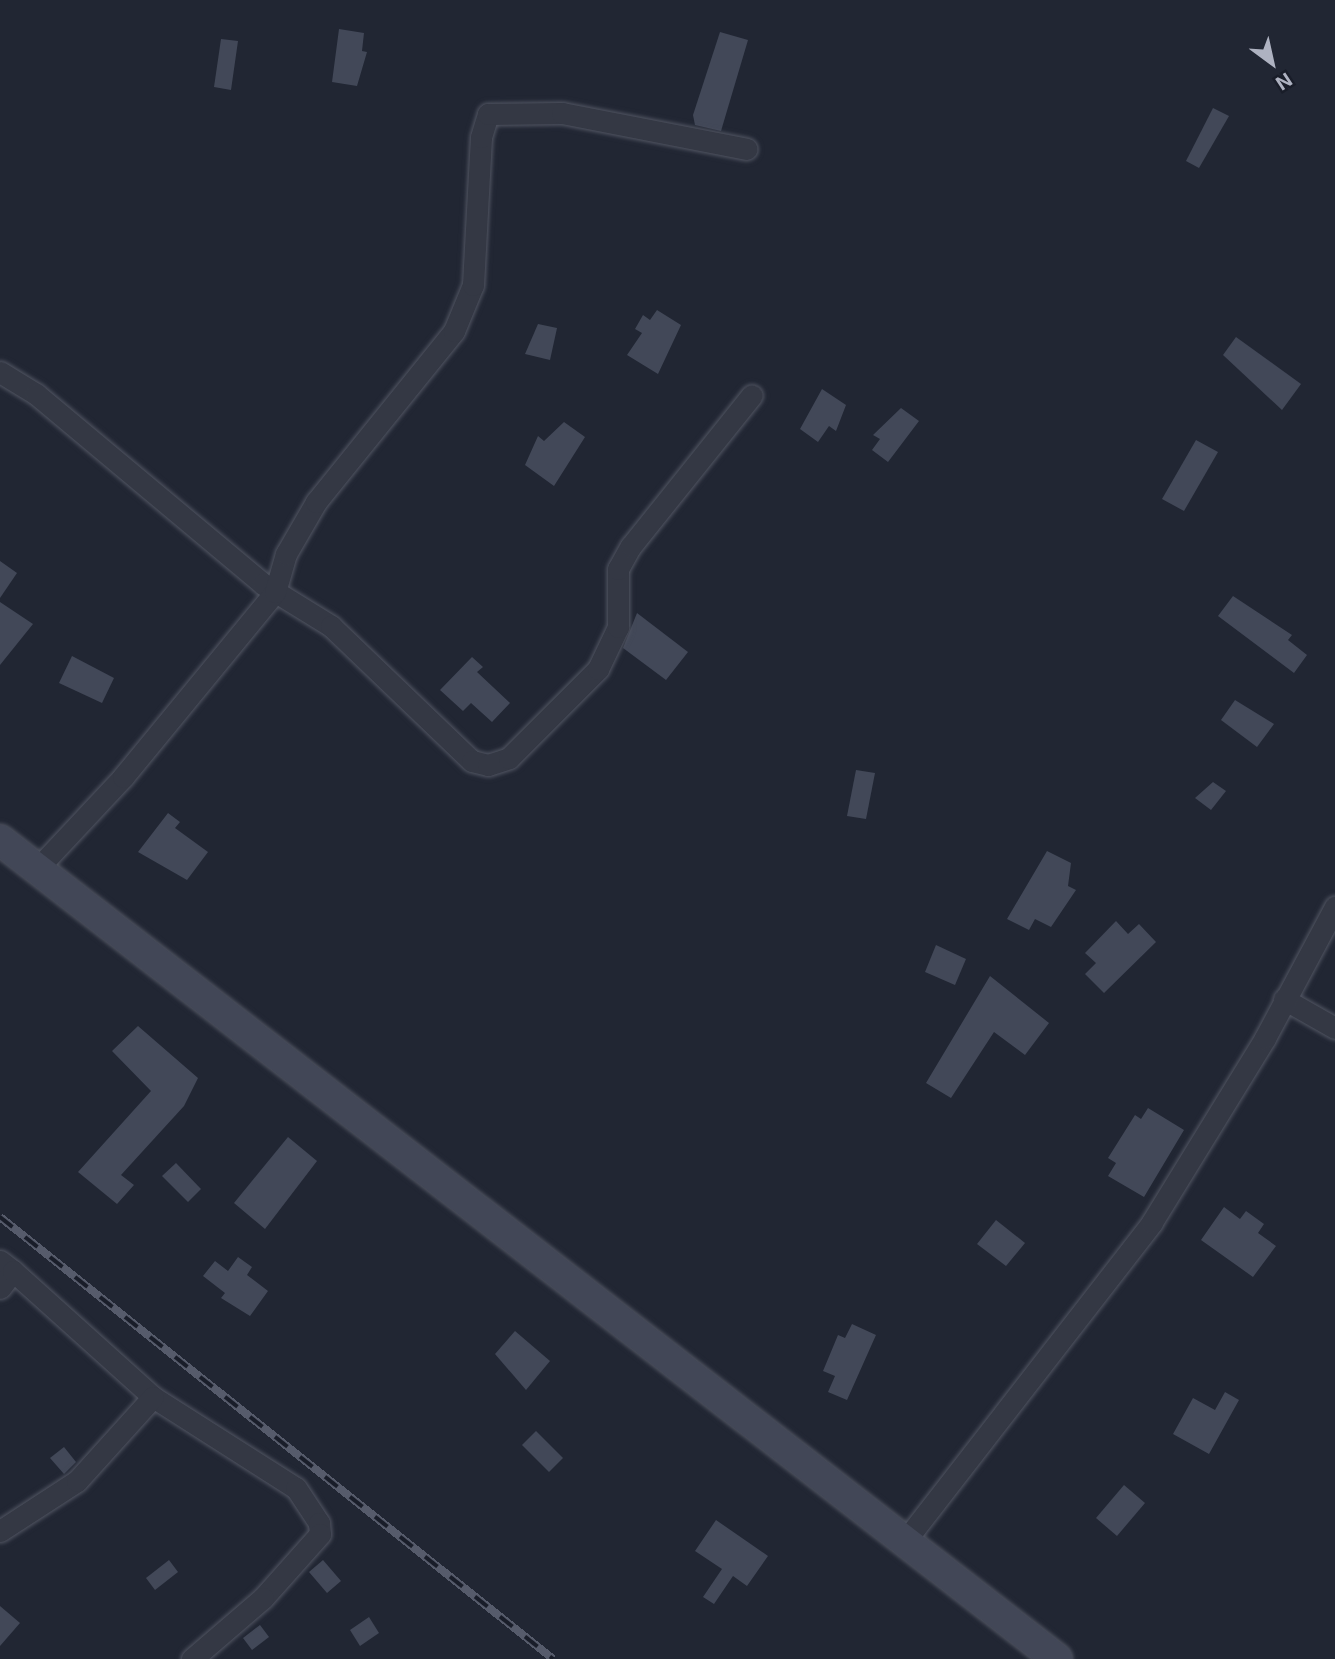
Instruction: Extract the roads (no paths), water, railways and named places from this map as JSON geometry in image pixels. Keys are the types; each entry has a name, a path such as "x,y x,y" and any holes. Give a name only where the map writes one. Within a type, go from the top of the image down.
{"street":[{"path":"37,869 123,777 275,592 286,554 316,502 454,331 473,285 488,114 562,113 747,149"},
{"path":"0,372 36,394 275,592 331,626 472,761 488,765 509,758 598,669 618,627 618,569 631,546 752,396"},
{"path":"0,840 1057,1659"},
{"path":"905,1541 1152,1222 1284,999 1335,906"},
{"path":"1284,999 1335,1028"},
{"path":"0,1288 6,1266 153,1396 296,1488 319,1523 320,1534 263,1598 192,1659"},
{"path":"0,1531 77,1480 153,1396"}],"railway":[{"path":"0,1217 553,1659"}]}
